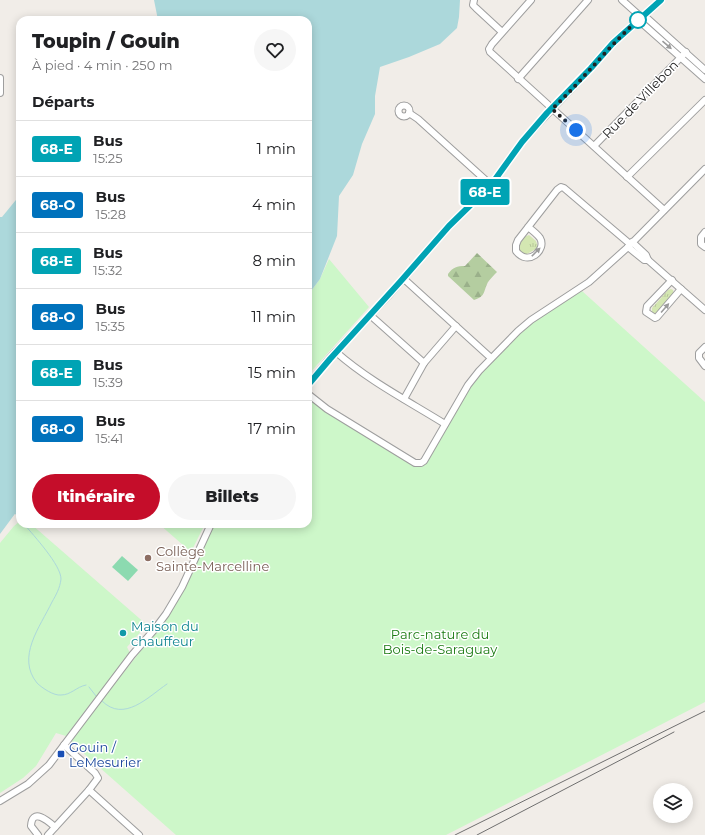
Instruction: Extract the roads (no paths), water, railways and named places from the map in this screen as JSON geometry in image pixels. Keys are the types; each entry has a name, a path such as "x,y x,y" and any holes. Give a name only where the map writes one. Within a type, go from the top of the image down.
{"street":[{"path":"531,0 489,49 491,53 664,210"},
{"path":"518,79 588,0"},
{"path":"622,0 640,17 644,25 705,79"},
{"path":"312,380 449,226 491,185 522,142 552,109 613,43 640,17 661,0"},
{"path":"473,1 476,8 502,32"},
{"path":"640,17 648,19 705,70"},
{"name":"Rue de Villebon","path":"594,146 686,52"},
{"path":"0,78 0,93"},
{"path":"627,177 705,100"},
{"path":"409,113 420,121 491,185"},
{"path":"312,397 327,408 415,463 421,463 424,461 468,385 491,358 531,320 589,282 630,244 705,169"},
{"path":"528,227 540,238 541,246 535,255 528,258 523,258 519,255 515,248 518,240 528,227 557,190 564,188 630,244 644,260 648,260 705,310"},
{"path":"703,235 701,244 705,247"},
{"path":"404,278 491,358"},
{"path":"672,280 647,306 646,312 655,318 657,317 682,289"},
{"path":"370,315 424,363"},
{"path":"404,399 424,363 456,326"},
{"path":"705,347 699,353 699,358 705,366"},
{"path":"336,352 380,386 445,424"},
{"path":"0,801 31,781 49,765 132,655 154,630 166,614 182,587 209,528"},
{"path":"48,835 98,778 95,773 64,746"},
{"path":"89,790 139,835"},
{"path":"38,835 31,826 32,820 36,817 40,816 44,818 55,828"}],"water":[{"path":"154,0 460,0 457,28 440,44 380,67 375,96 375,114 362,144 353,175 339,196 337,236 320,279 312,290 312,16 157,16"},
{"path":"16,200 16,512 0,534 0,217 2,217"}],"waterway":[{"path":"27,528 57,566 61,579 58,591 32,642 29,653 31,673 39,685 58,695 68,694 79,687 86,685"},
{"path":"102,701 110,707 127,709 136,706 167,684"},
{"path":"89,687 96,696"}],"tram line":[{"path":"455,835 705,711"},
{"path":"477,835 674,732"}],"place":[{"name":"Collège Sainte-Marcelline","path":"148,558"},
{"name":"Maison du chauffeur","path":"123,633"},
{"name":"Gouin / LeMesurier","path":"61,754"}],"park label":[{"name":"Parc-nature du Bois-de-Saraguay","path":"440,642"}]}
